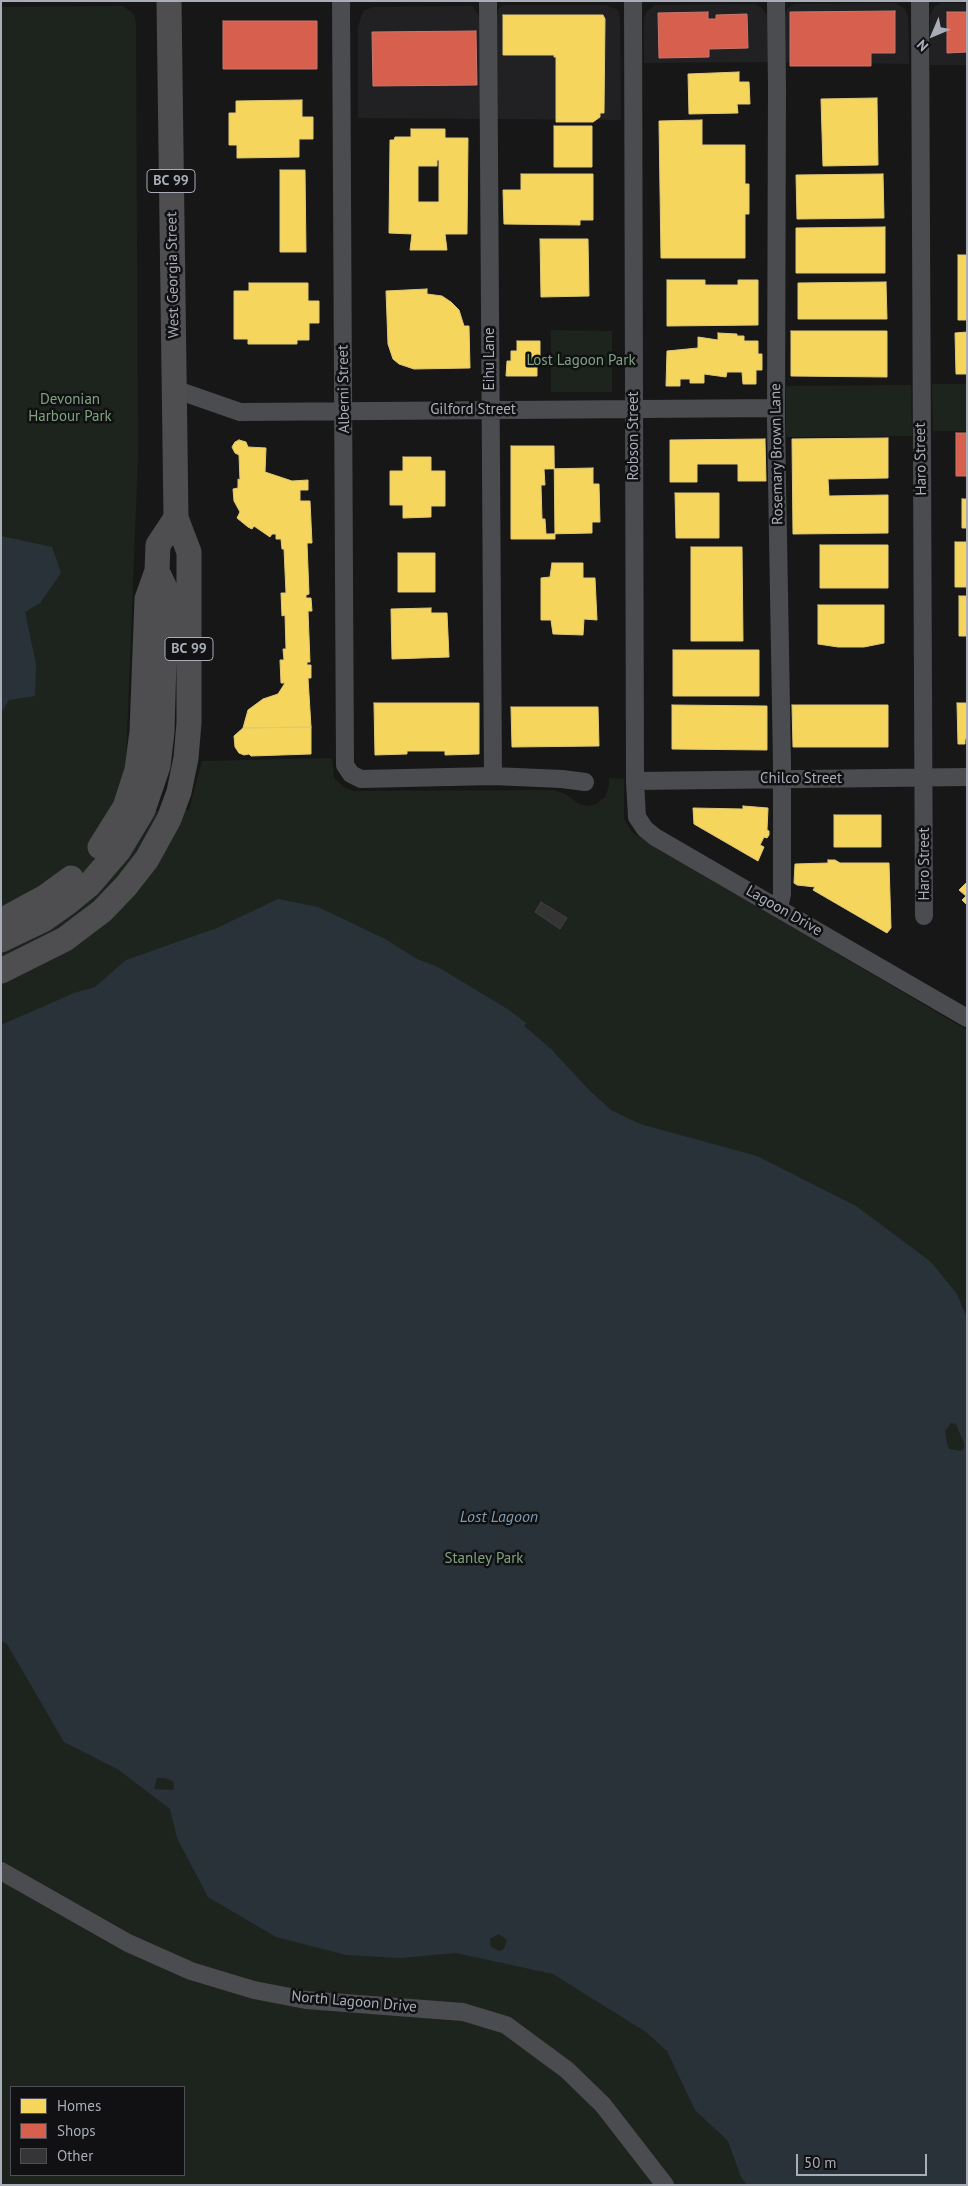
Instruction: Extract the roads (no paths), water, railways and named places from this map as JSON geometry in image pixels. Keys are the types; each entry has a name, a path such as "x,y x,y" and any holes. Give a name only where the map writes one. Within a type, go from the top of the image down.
{"highway":[{"name":"West Georgia Street","path":"1,971 60,942 84,926 133,878 147,859 164,829 173,808 182,781 188,747 190,723 190,552 176,518 169,1"},
{"name":"BC 99","path":"1,940 43,920 75,897 97,876 119,850 134,808 155,776 160,755 163,707 166,590 157,571 158,545 176,518"},
{"path":"1,921 45,898 70,879 93,856 111,832 134,808 134,783 140,756 147,598 157,571"}],"street":[{"name":"Alberni Street","path":"341,1 344,761 351,774 361,778 492,776"},
{"name":"Eihu Lane","path":"488,1 492,776"},
{"name":"Robson Street","path":"632,1 635,781"},
{"name":"Rosemary Brown Lane","path":"776,1 778,78 776,408 782,779 782,894 779,907"},
{"name":"Haro Street","path":"920,1 921,400 925,779 924,916"},
{"name":"Gilford Street","path":"174,389 240,412 776,408"},
{"path":"492,776 562,779 585,782"},
{"name":"Chilco Street","path":"635,781 967,778"},
{"name":"Lagoon Drive","path":"635,781 636,812 645,829 655,837 779,907 967,1018"},
{"name":"North Lagoon Drive","path":"1,1871 128,1943 192,1970 254,1990 306,2000 463,2012 506,2025 567,2070 603,2105 665,2185"}],"water":[{"path":"1,536 52,547 61,573 40,603 25,612 36,664 35,696 9,700 1,713"},
{"name":"Lost Lagoon","path":"278,899 318,907 385,939 417,959 438,967 509,1010 526,1023 524,1026 551,1049 589,1090 611,1110 640,1124 757,1156 856,1206 931,1262 957,1294 967,1318 967,2185 747,2185 741,2177 728,2141 695,2110 667,2051 646,2032 553,1974 456,1953 401,1958 346,1955 276,1937 208,1897 177,1838 170,1809 119,1770 64,1742 7,1644 1,1641 1,1025 74,993 95,987 126,960 217,928","holes":["951,1423 956,1424 964,1443 964,1448 961,1451 949,1449 945,1431","157,1778 165,1778 174,1782 174,1790 154,1789","499,1934 507,1940 504,1949 499,1951 491,1947 490,1939"]}],"park label":[{"name":"Lost Lagoon Park","path":"581,361"},
{"name":"Devonian Harbour Park","path":"70,408"},
{"name":"Stanley Park","path":"484,1559"}]}
